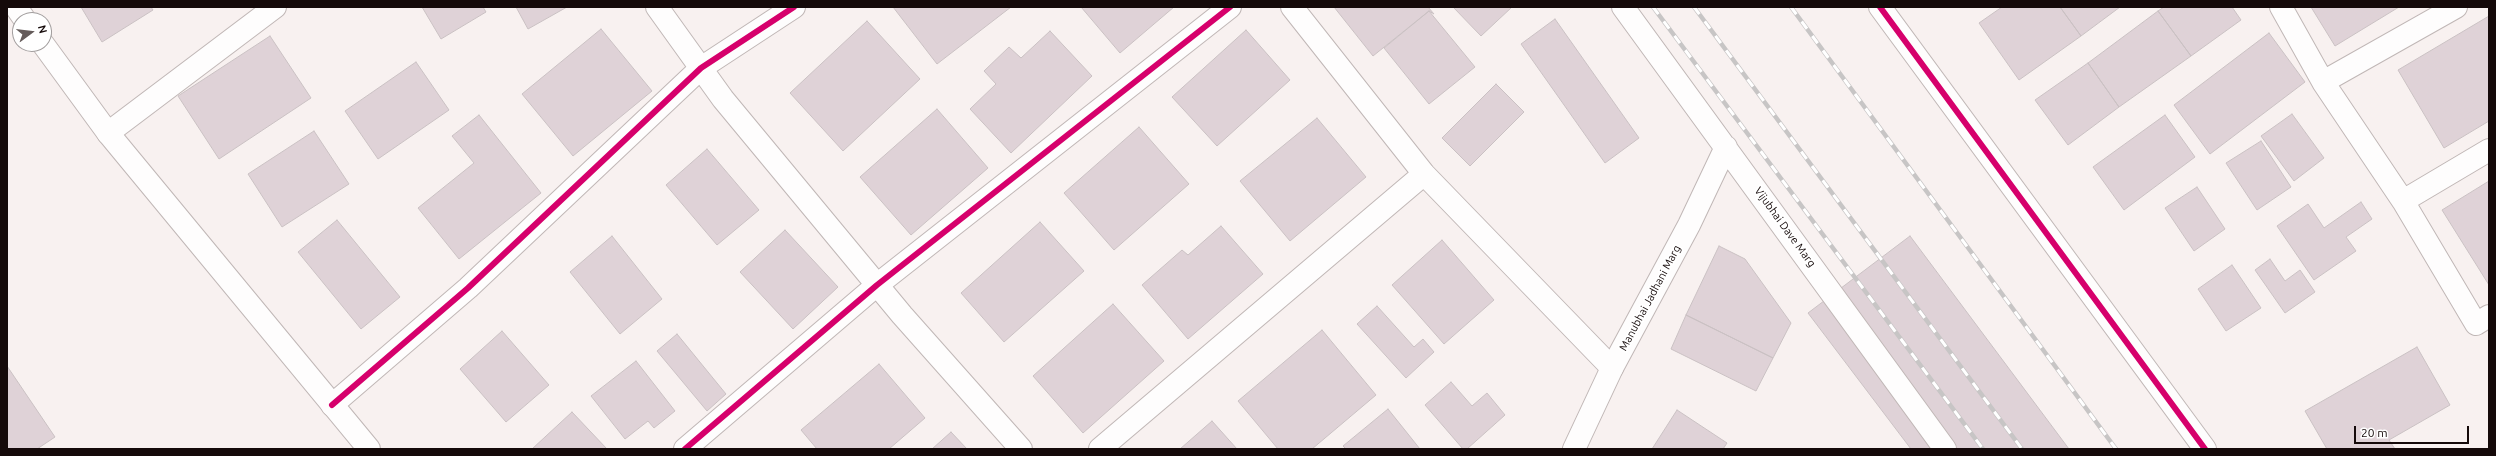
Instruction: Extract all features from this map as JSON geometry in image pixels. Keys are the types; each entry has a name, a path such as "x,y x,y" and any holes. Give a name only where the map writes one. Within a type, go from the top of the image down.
{"street":[{"path":"108,133 275,7"},
{"path":"657,7 722,99 876,285 1021,449"},
{"path":"332,405 468,288 701,68 794,7"},
{"path":"685,449 876,285 1230,7"},
{"path":"1292,7 1424,174 1612,368"},
{"name":"Vijubhai Dave Marg","path":"1622,7 1726,146 1945,449"},
{"path":"1880,7 2205,449"},
{"path":"2281,7 2323,82 2403,201 2476,324 2489,316"},
{"path":"2323,82 2454,8"},
{"path":"49,52 108,133 369,449"},
{"name":"Manubhai Jadhani Marg","path":"1574,449 1612,368 1689,225 1726,146"},
{"path":"2403,201 2489,150"},
{"path":"1100,449 1424,174"}],"building":[{"path":"81,7 151,7 153,10 102,42"},
{"path":"422,7 483,7 486,12 441,39"},
{"path":"516,7 567,7 528,29"},
{"path":"893,7 1011,7 937,64"},
{"path":"1081,7 1174,7 1120,53"},
{"path":"1334,7 1428,7 1434,14 1429,11 1373,56"},
{"path":"1453,7 1512,7 1481,36"},
{"path":"2002,7 2060,7 2081,36 2019,80 1979,23"},
{"path":"2060,7 2120,7 2081,36"},
{"path":"2164,7 2232,7 2241,20 2191,56 2158,11"},
{"path":"2311,7 2399,7 2335,46"},
{"path":"1429,11 1475,67 1429,104 1384,48"},
{"path":"2158,11 2191,56 2119,107 2088,63"},
{"path":"2489,16 2489,121 2444,148 2398,70"},
{"path":"1555,19 1639,138 1605,163 1521,44"},
{"path":"867,21 920,79 843,151 790,93"},
{"path":"601,29 652,91 573,156 522,94"},
{"path":"1246,30 1290,80 1217,146 1172,97"},
{"path":"1050,31 1092,76 1011,153 970,109 996,84 984,71 1009,47 1021,58"},
{"path":"2269,33 2305,82 2210,154 2174,105"},
{"path":"270,36 311,98 219,159 178,96"},
{"path":"416,62 449,110 378,159 345,111"},
{"path":"2088,63 2119,107 2068,145 2035,100"},
{"path":"1496,84 1524,112 1470,166 1442,138"},
{"path":"937,109 988,168 911,235 860,177"},
{"path":"2292,114 2324,158 2294,181 2261,136"},
{"path":"479,115 541,193 459,259 418,208 474,163 452,136"},
{"path":"2165,115 2195,157 2124,210 2093,167"},
{"path":"1317,118 1366,177 1290,241 1240,181"},
{"path":"1139,127 1189,184 1114,250 1064,193"},
{"path":"314,131 349,184 282,227 248,174"},
{"path":"2261,141 2291,187 2257,210 2226,163"},
{"path":"707,149 759,210 717,245 666,185"},
{"path":"2489,181 2489,285 2442,210"},
{"path":"2197,187 2225,229 2194,251 2165,208"},
{"path":"2361,202 2372,219 2346,237 2356,251 2314,280 2277,226 2308,204 2324,228"},
{"path":"337,220 400,297 361,329 298,252"},
{"path":"1040,222 1084,271 1004,342 961,293"},
{"path":"1221,226 1263,274 1188,339 1142,285 1182,250 1188,255"},
{"path":"785,230 838,287 793,329 740,272"},
{"path":"612,236 662,299 620,334 570,272"},
{"path":"1910,236 2069,449 1911,449 1808,313"},
{"path":"1442,240 1494,300 1444,344 1392,285"},
{"path":"1719,246 1745,259 1791,323 1773,358 1686,315"},
{"path":"2270,259 2285,281 2300,270 2315,292 2285,313 2255,270"},
{"path":"2232,265 2261,308 2226,331 2198,289"},
{"path":"1113,304 1164,361 1083,433 1033,376"},
{"path":"1377,306 1414,347 1423,339 1434,352 1406,378 1357,324"},
{"path":"1686,315 1773,358 1756,391 1671,349"},
{"path":"1322,330 1376,395 1312,449 1278,449 1238,401"},
{"path":"502,331 549,385 506,422 460,369"},
{"path":"677,334 726,394 707,411 657,351"},
{"path":"2417,347 2450,405 2389,440 2395,449 2327,449 2305,411"},
{"path":"636,361 675,411 654,428 648,421 625,439 591,396"},
{"path":"879,364 925,418 889,449 817,449 801,430"},
{"path":"7,366 55,437 37,449 7,449"},
{"path":"1451,382 1472,406 1487,393 1505,415 1467,449 1463,449 1425,405"},
{"path":"1388,409 1420,449 1346,449 1343,446"},
{"path":"1677,410 1727,443 1723,449 1652,449"},
{"path":"572,412 607,449 532,449"},
{"path":"1212,421 1237,449 1180,449"},
{"path":"951,432 967,449 932,449"}],"railway":[{"path":"1653,7 1983,449"},
{"path":"1694,7 2022,449"},
{"path":"1791,7 2116,449"}],"cycle path":[{"path":"332,405 468,288 701,68 794,7"},
{"path":"685,449 877,285 1230,7"},
{"path":"1880,7 2205,449"}]}
